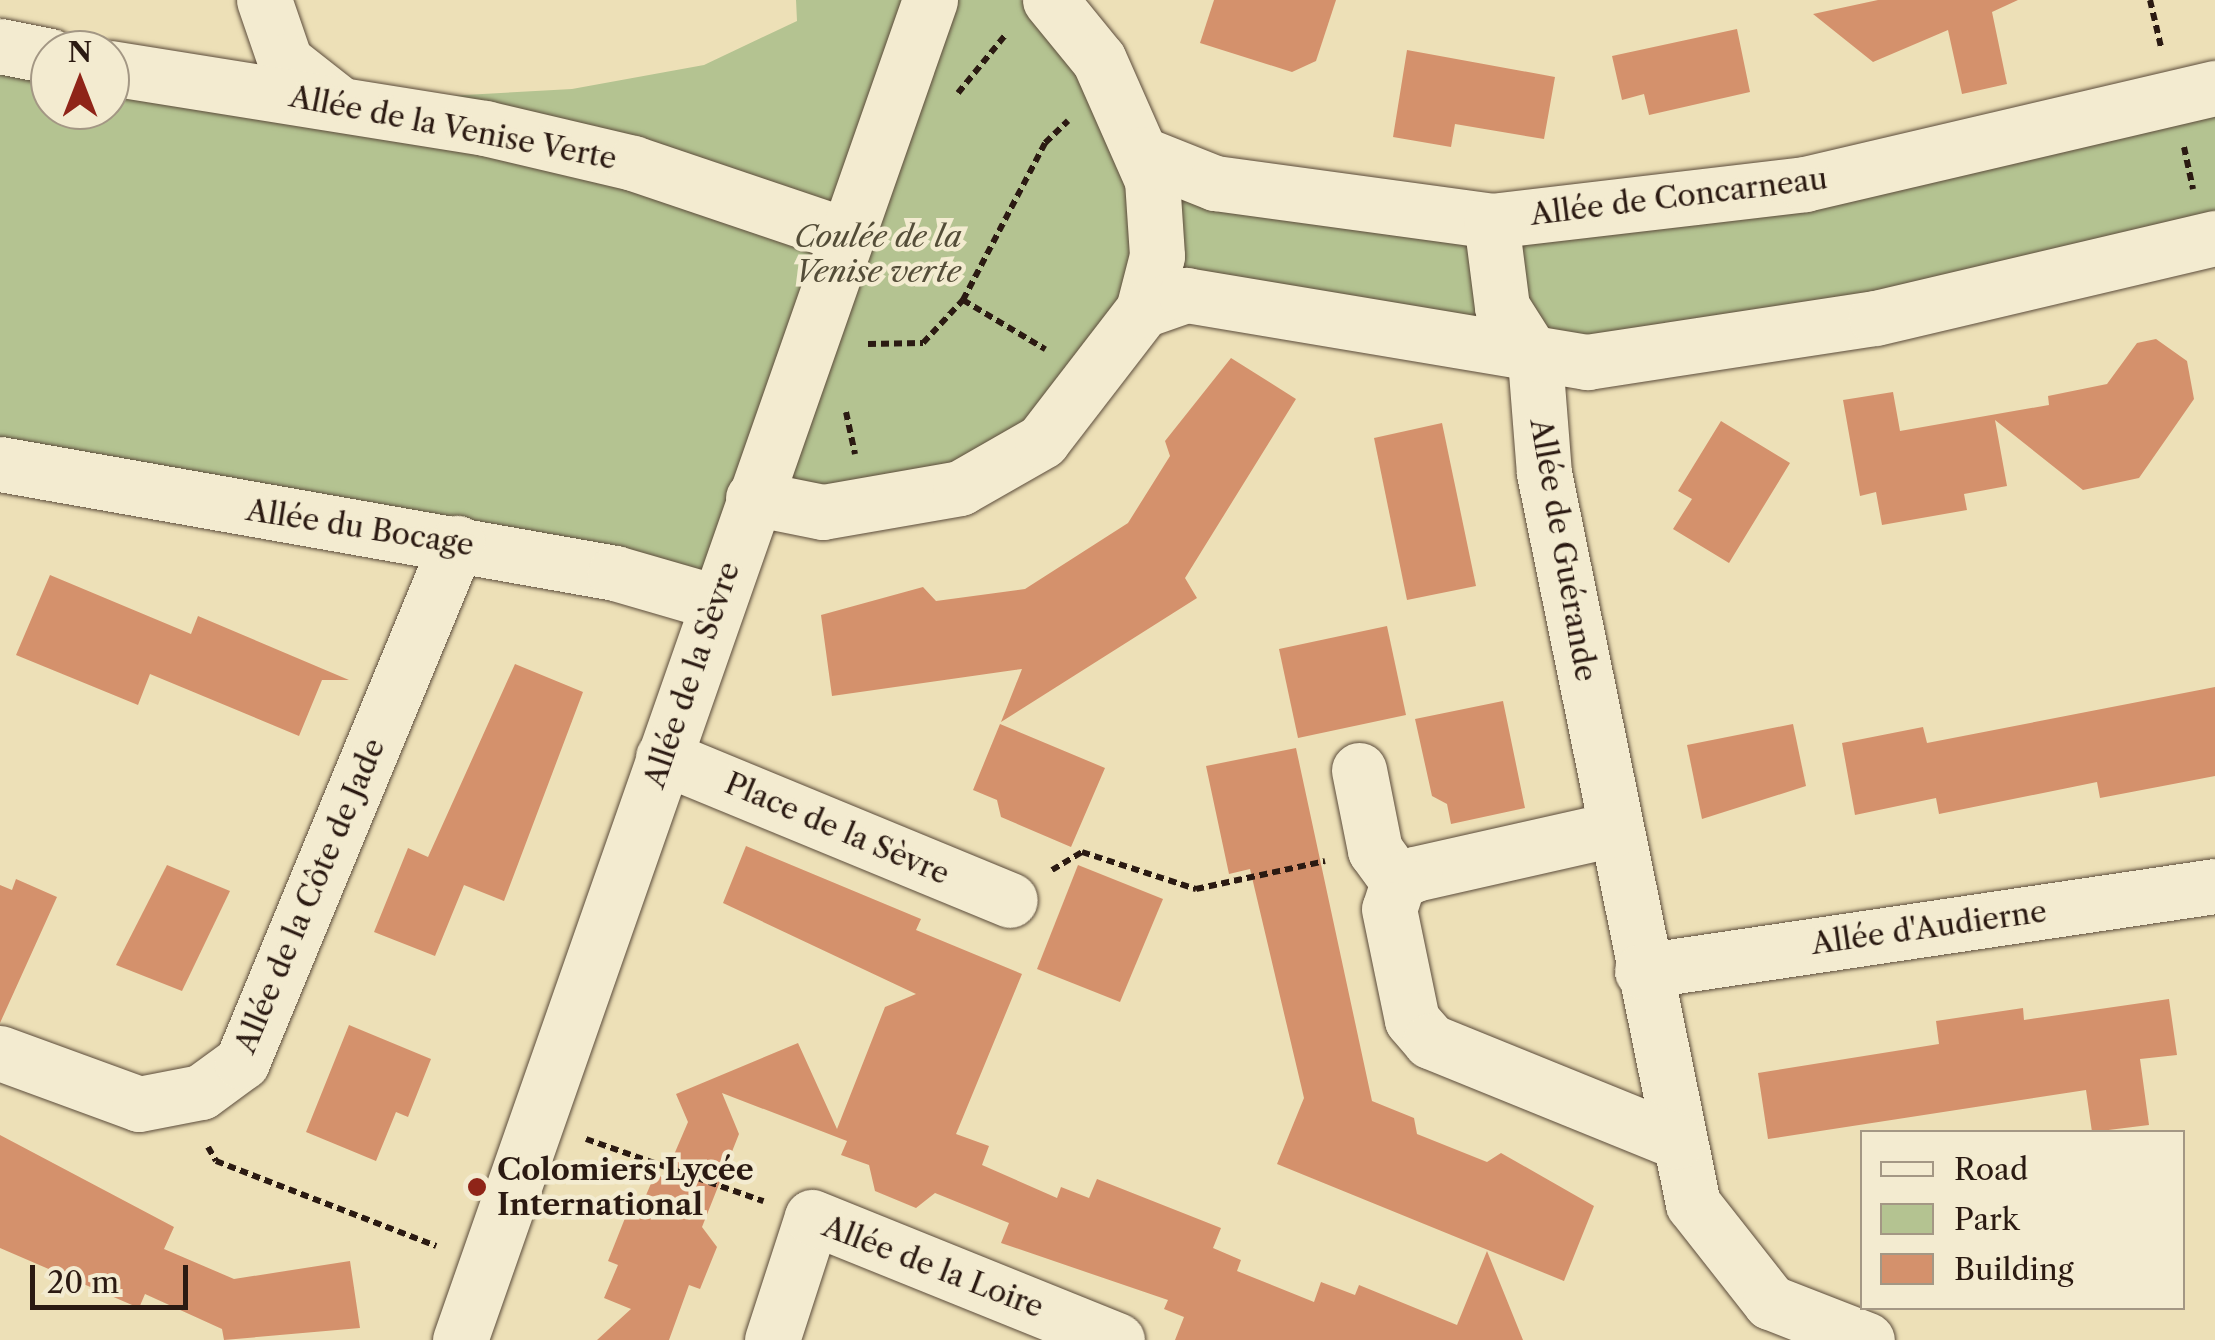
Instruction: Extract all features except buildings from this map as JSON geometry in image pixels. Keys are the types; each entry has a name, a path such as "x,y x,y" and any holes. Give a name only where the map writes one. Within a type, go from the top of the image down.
{"street":[{"path":"264,0 286,61 337,102"},
{"path":"754,498 793,510 857,510 921,501 996,470 1042,441 1096,378 1143,310 1158,231 1142,154 1117,94 1050,0"},
{"name":"Allée de la Sèvre","path":"460,1340 926,3"},
{"path":"0,46 30,52"},
{"name":"Allée de la Venise Verte","path":"130,71 337,102 633,163 846,234"},
{"name":"Allée de Concarneau","path":"1142,154 1214,182 1491,220 1805,184 2215,88"},
{"name":"Allée de Guérande","path":"1491,220 1502,307 1535,359 1544,474 1676,1141 1702,1226 1756,1290 1867,1340"},
{"path":"1143,310 1209,296 1535,359 1586,362 1775,338 2215,238"},
{"name":"Allée du Bocage","path":"0,464 669,584 718,603"},
{"name":"Allée de la Côte de Jade","path":"0,1053 117,1101 181,1098 230,1074 254,1043 457,543"},
{"name":"Place de la Sèvre","path":"663,757 1007,899"},
{"path":"1358,770 1386,866 1389,909 1412,1020 1430,1041 1676,1141"},
{"path":"1386,866 1614,829"},
{"name":"Allée d'Audierne","path":"1642,970 2215,886"},
{"name":"Allée de la Loire","path":"772,1340 812,1218 1116,1340"}],"path":[{"path":"854,355 858,341 922,343 963,300 1045,143 1117,94"},
{"path":"963,300 1096,378"},
{"path":"844,397 857,510"},
{"path":"1007,899 1082,852 1196,890 1386,866"},
{"path":"181,1098 216,1161 486,1266"},
{"path":"536,1121 812,1218"}],"green space":[{"name":"Coulée de la Venise verte","path":"796,0 1021,0 1044,18 1123,150 1491,221 2215,88 2215,238 1631,355 1186,295 996,470 754,498 718,603 0,464 0,46 30,52 30,130 130,130 130,71 337,102 572,89 704,65 797,21"}],"place":[{"name":"Colomiers Lycée International","path":"477,1187"}]}
